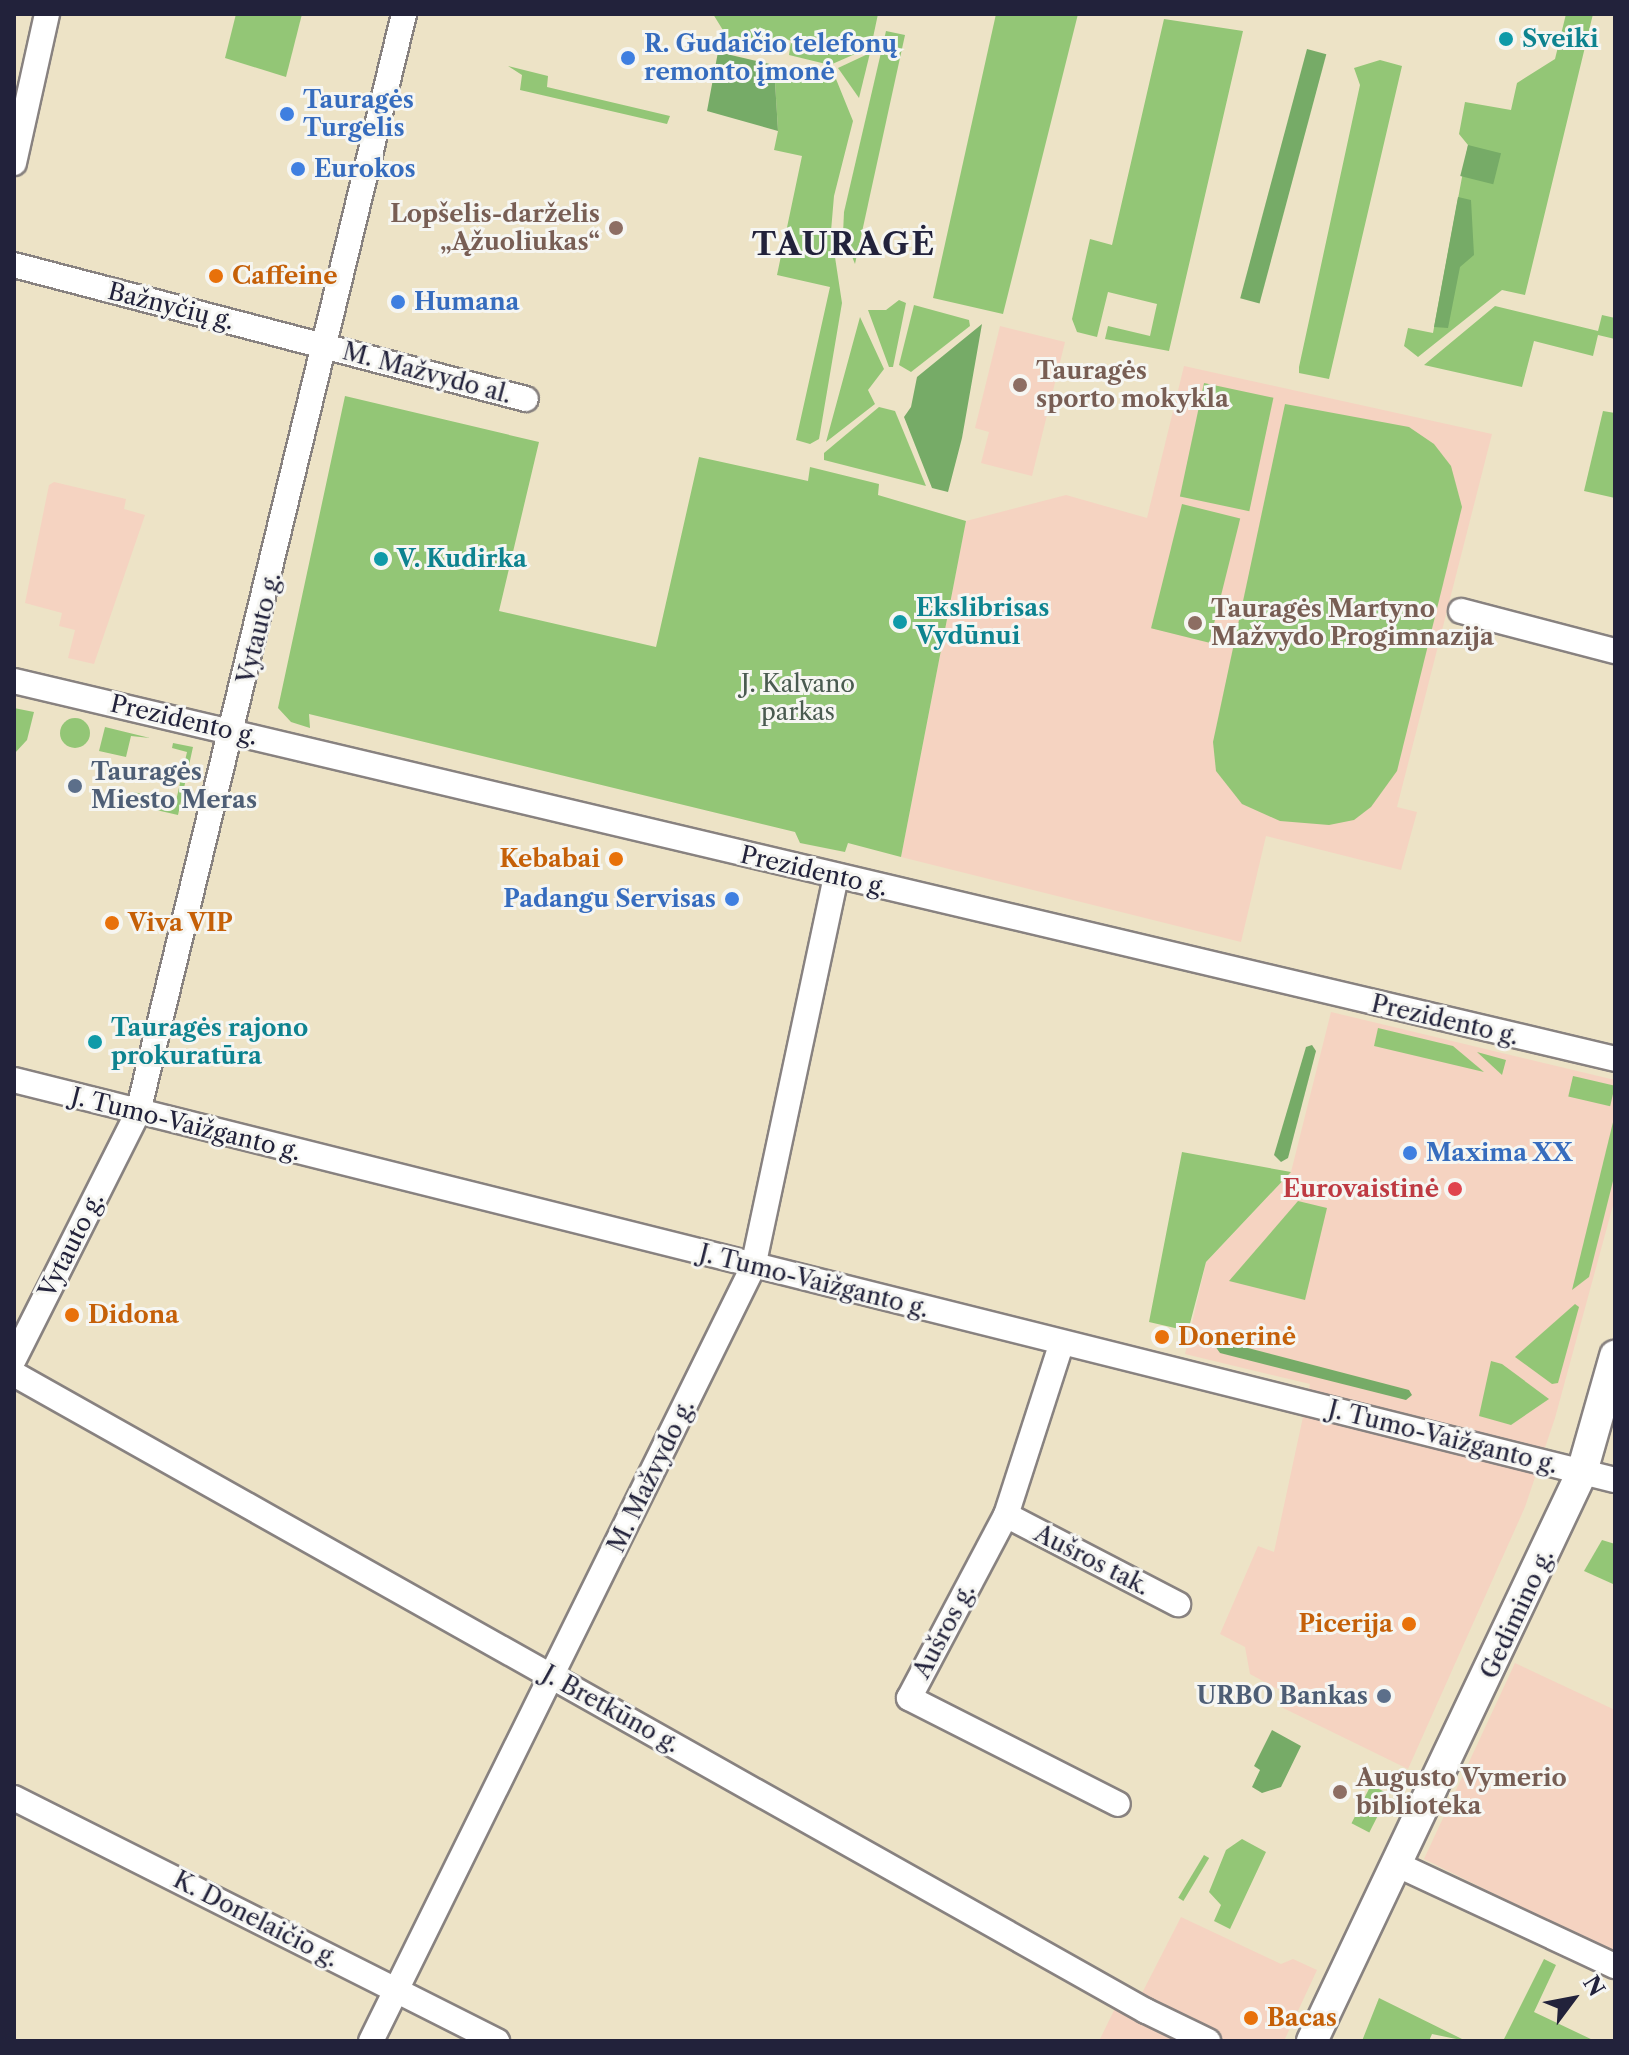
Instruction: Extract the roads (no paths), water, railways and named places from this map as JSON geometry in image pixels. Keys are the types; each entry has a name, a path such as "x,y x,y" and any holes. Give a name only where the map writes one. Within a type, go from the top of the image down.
{"main road":[{"name":"Gedimino g.","path":"1312,2041 1582,1472 1615,1356"}],"street":[{"path":"14,163 47,14"},
{"name":"Vytauto g.","path":"14,1359 138,1112 327,346 404,14"},
{"name":"Bažnyčių g.","path":"14,265 327,346"},
{"name":"M. Mažvydo al.","path":"327,346 526,399"},
{"path":"1461,611 1615,651"},
{"name":"Prezidento g.","path":"14,681 1615,1059"},
{"name":"M. Mažvydo g.","path":"371,2041 753,1267 836,876"},
{"name":"J. Tumo-Vaižganto g.","path":"14,1080 1061,1345 1615,1480"},
{"name":"Aušros g.","path":"1061,1345 1006,1515 909,1698 1118,1804"},
{"name":"J. Bretkūno g.","path":"14,1374 1105,1987 1208,2041"},
{"name":"Aušros tak.","path":"1006,1515 1178,1604"},
{"name":"K. Donelaičio g.","path":"14,1798 497,2041"},
{"path":"1396,1864 1615,1966"}],"place":[{"name":"Sveiki","path":"1506,39"},
{"name":"R. Gudaičio telefonų remonto įmonė","path":"628,58"},
{"name":"Tauragės Turgelis","path":"287,114"},
{"name":"Eurokos","path":"298,169"},
{"name":"Lopšelis-darželis „Ąžuoliukas“","path":"616,228"},
{"name":"Caffeine","path":"216,276"},
{"name":"Humana","path":"398,302"},
{"name":"Tauragės sporto mokykla","path":"1020,385"},
{"name":"V. Kudirka","path":"381,559"},
{"name":"Ekslibrisas Vydūnui","path":"900,622"},
{"name":"Tauragės Martyno Mažvydo Progimnazija","path":"1195,623"},
{"name":"Tauragės Miesto Meras","path":"75,786"},
{"name":"Kebabai","path":"616,859"},
{"name":"Padangu Servisas","path":"732,899"},
{"name":"Viva VIP","path":"112,923"},
{"name":"Tauragės rajono prokuratūra","path":"95,1042"},
{"name":"Maxima XX","path":"1410,1153"},
{"name":"Eurovaistinė","path":"1455,1189"},
{"name":"Didona","path":"72,1315"},
{"name":"Donerinė","path":"1162,1337"},
{"name":"Picerija","path":"1409,1624"},
{"name":"URBO Bankas","path":"1384,1696"},
{"name":"Augusto Vymerio biblioteka","path":"1340,1792"},
{"name":"Bacas","path":"1251,2018"}],"district":[{"name":"TAURAGĖ","path":"844,244"}],"park label":[{"name":"J. Kalvano parkas","path":"798,698"}]}
